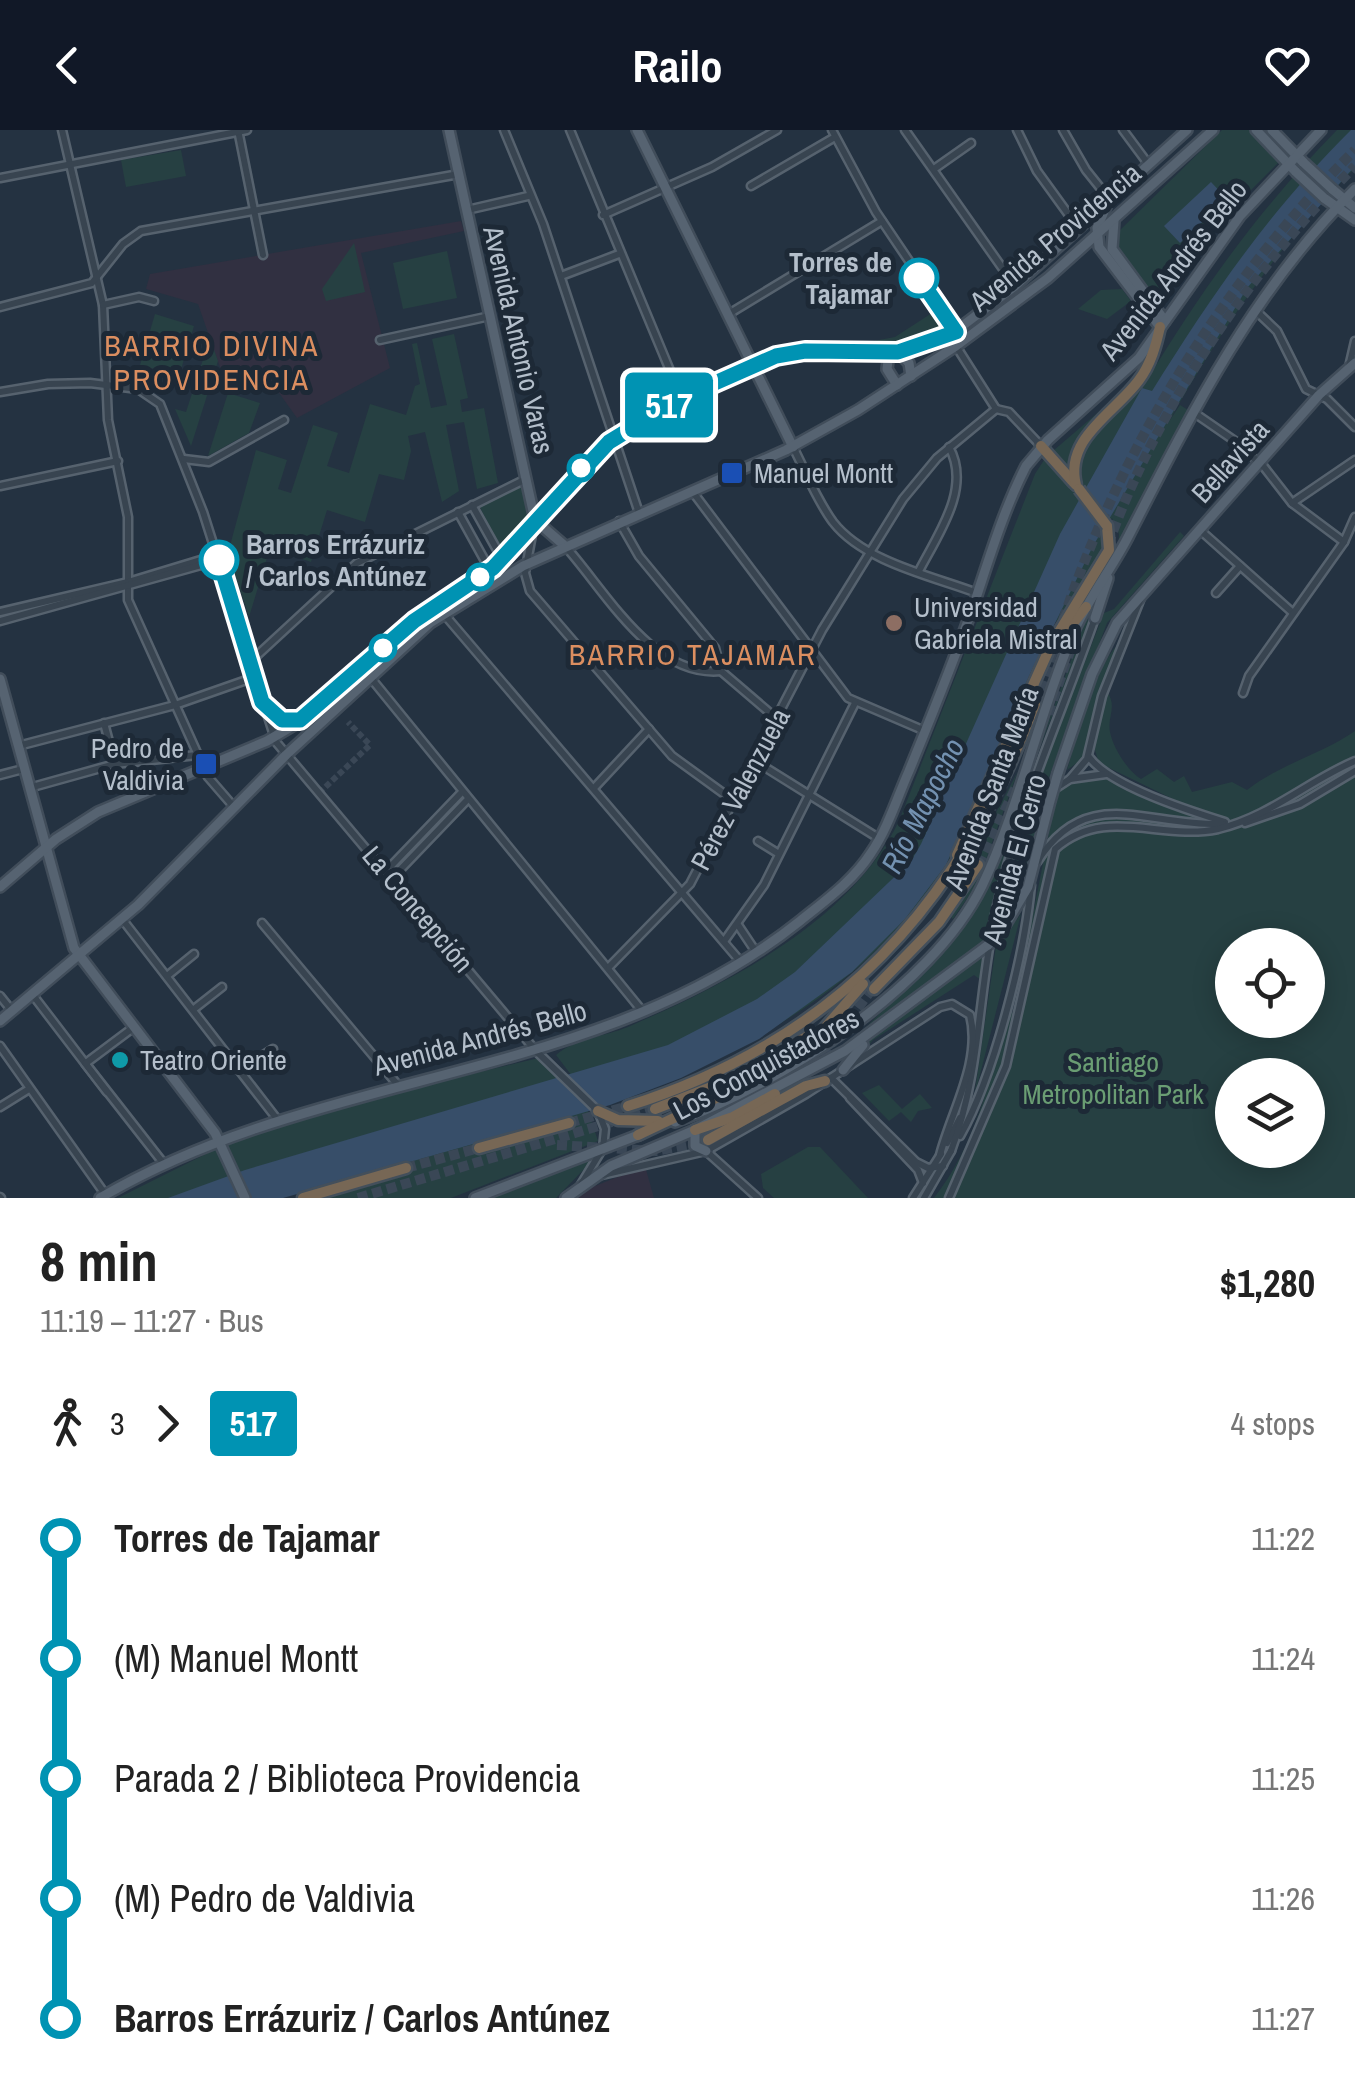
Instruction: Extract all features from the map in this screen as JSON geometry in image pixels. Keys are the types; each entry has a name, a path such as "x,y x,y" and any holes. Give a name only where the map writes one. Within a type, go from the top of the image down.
{"highway":[{"path":"1077,487 1073,469 1078,449 1140,380 1163,324"},
{"path":"939,892 1039,669 1109,550 1107,526 1041,446"},
{"path":"1039,669 1086,608"},
{"path":"638,1135 731,1091 815,1042 939,892 980,829 1034,704"},
{"path":"874,989 938,922 978,865"},
{"path":"628,1106 709,1077 787,1035 840,996 892,948"},
{"path":"656,1109 737,1077 814,1033"},
{"path":"707,1146 806,1086 828,1080"},
{"path":"695,1130 733,1117 775,1094"},
{"path":"598,1110 618,1120 664,1121"},
{"path":"479,1148 568,1123"},
{"path":"302,1198 406,1168"}],"main road":[{"name":"Avenida Antonio Varas","path":"449,130 534,520"},
{"path":"637,130 793,446"},
{"name":"Avenida Providencia","path":"894,352 956,332 1015,286 1187,130"},
{"name":"Avenida Providencia","path":"0,1021 122,919 369,676 444,614 526,564 793,446 897,385 959,344 1096,236 1213,130"},
{"path":"1256,130 1296,172 1327,195 1355,208"},
{"path":"1272,130 1304,163 1327,195 1325,220"},
{"name":"Avenida Andrés Bello","path":"102,1196 164,1164 277,1119 397,1084 536,1051 643,1012 741,962 844,884 880,839 926,731 1018,482 1041,446 1133,365 1218,243 1286,163 1321,130"},
{"name":"Avenida Santa María","path":"475,1198 710,1108 831,1043 860,1022 956,927 990,868 1086,608 1192,411 1254,310 1325,220 1355,189"},
{"path":"1110,200 1096,236 1100,250 1163,324"},
{"path":"1341,203 1355,220"},
{"path":"1114,220 1112,249 1163,324"},
{"path":"0,887 44,848 98,812 274,738 306,718 414,621 490,570 614,439 681,398 752,363 805,351 894,352 909,362 911,376"},
{"path":"894,352 887,372 897,385"},
{"name":"Bellavista","path":"1058,773 1102,650 1143,594 1319,395 1352,365"},
{"path":"534,520 566,546"},
{"path":"1094,618 1112,566"},
{"path":"1086,608 1094,618"},
{"path":"0,680 68,934 79,956 220,1140 246,1198"},
{"path":"262,702 282,720 306,718"},
{"name":"Los Conquistadores","path":"566,1198 596,1176 695,1130 871,1035 988,945 1001,932 1031,878 1058,773"},
{"path":"842,1070 871,1035"},
{"path":"695,1130 696,1146 707,1146"}],"street":[{"path":"62,130 103,305 108,420 129,532 130,606 204,768 234,807"},
{"path":"0,178 241,130 252,210 263,255"},
{"path":"504,130 561,276 639,512"},
{"path":"570,130 618,254 681,398"},
{"path":"603,215 666,189 776,130"},
{"path":"905,130 1015,286"},
{"path":"1017,130 1037,171 1079,229"},
{"path":"1064,130 1088,173 1110,200"},
{"path":"1123,130 1149,165"},
{"path":"752,186 833,133 882,221 956,332 996,408 1009,412 1041,446"},
{"path":"934,169 971,143"},
{"path":"0,307 98,280 113,254 136,232 459,174"},
{"path":"467,210 528,196"},
{"path":"727,314 782,285 882,221"},
{"path":"561,276 618,254"},
{"path":"103,305 139,297 154,301"},
{"path":"1254,310 1276,331 1306,388 1355,427"},
{"path":"380,340 490,316"},
{"path":"1352,365 1355,341"},
{"name":"La Concepción","path":"0,392 48,384 107,385 138,389 156,399 184,459 274,738 536,1051 598,1110"},
{"name":"Pérez Valenzuela","path":"609,967 684,892 812,651 916,481 996,408"},
{"path":"1192,411 1230,437 1292,504 1344,542"},
{"path":"184,459 209,462 284,420"},
{"path":"793,446 832,520 870,551 977,594"},
{"path":"920,571 957,488 957,465 949,448"},
{"path":"1292,504 1355,460"},
{"path":"0,486 118,462"},
{"path":"251,661 357,563 527,479"},
{"path":"692,491 855,703 926,731"},
{"path":"472,505 502,558"},
{"path":"458,512 490,570"},
{"path":"534,520 526,564 530,591 677,761 734,801"},
{"path":"619,521 640,556 715,648 721,671 777,719"},
{"path":"1243,693 1249,676 1354,528"},
{"path":"1200,530 1293,613"},
{"path":"566,546 654,648 698,670 721,671"},
{"path":"0,622 218,557"},
{"path":"1216,593 1240,566"},
{"path":"0,612 128,585"},
{"name":"Bellavista","path":"1070,779 1088,755 1098,706 1143,594"},
{"path":"444,614 741,962"},
{"name":"Avenida El Cerro","path":"951,1151 979,1041 994,918 1023,810 1094,618"},
{"path":"369,676 643,1012"},
{"path":"17,746 175,704 255,678"},
{"path":"725,940 779,854 855,703"},
{"path":"104,723 116,764"},
{"path":"594,788 649,730"},
{"path":"28,788 116,764 198,755"},
{"path":"1088,755 1109,774 1190,811 1231,824"},
{"path":"755,761 880,839"},
{"path":"1036,863 1059,833 1094,813 1113,812 1186,824 1231,824 1289,799 1325,774 1355,761"},
{"path":"0,774 22,769"},
{"path":"949,1198 1001,1081 1033,957 1055,849 1085,828 1110,824 1190,830 1254,821 1294,807 1355,771"},
{"path":"1023,810 1070,779 1109,774"},
{"path":"1035,776 1043,786 1056,787"},
{"path":"395,882 402,862 465,796"},
{"path":"1186,824 1190,811"},
{"path":"758,841 779,854"},
{"path":"383,868 402,862"},
{"path":"924,1198 984,1082 1027,916 1031,878"},
{"path":"122,919 277,1119"},
{"path":"262,923 397,1084"},
{"path":"738,924 756,952"},
{"path":"167,976 194,954"},
{"path":"194,1009 222,987"},
{"path":"32,994 164,1164"},
{"path":"0,996 12,1011"},
{"name":"Los Conquistadores","path":"828,1080 940,1006 959,1006 972,1019"},
{"name":"Avenida El Cerro","path":"940,1155 964,1084 972,1019"},
{"path":"85,1063 134,1027"},
{"path":"0,1046 26,1090 102,1196"},
{"path":"240,1070 273,1049"},
{"path":"828,1080 850,1096 916,1162 933,1168 943,1166"},
{"path":"0,1108 26,1090"},
{"path":"850,1096 854,1106 918,1170 923,1183"},
{"name":"Avenida El Cerro","path":"913,1198 965,1108"},
{"path":"580,1188 604,1148 598,1110"},
{"path":"707,1146 758,1198"},
{"name":"Los Conquistadores","path":"596,1176 707,1146"}],"shaded area":[{"path":"1355,130 1355,166 1247,288 1093,546 1030,674 946,865 905,919 852,972 759,1039 681,1078 610,1105 283,1198 168,1198 245,1170 668,1045 757,999 795,972 911,861 1060,534 1142,388 1152,391 1244,254"},
{"path":"1211,182 1227,199 1180,243 1164,226"},
{"path":"461,221 464,231 361,253 390,368 297,418 277,390 222,373 198,304 146,289 150,274"},
{"path":"645,1166 654,1198 574,1198 590,1188"}],"green space":[{"path":"1222,130 1252,130 1280,161 1232,209 1158,306 1115,252 1115,235"},
{"path":"1337,130 1355,130 1355,168 1276,257 1209,354 1168,423 1180,405 1188,410 1118,549 1119,534 1112,518 1103,532 1105,548 1065,614 1054,623 1083,564 1067,593 1038,653 976,807 944,867 907,918 864,962 816,1000 764,1033 708,1062 588,1111 598,1141 451,1198 327,1198 407,1175 405,1163 172,1198 118,1198 214,1150 387,1094 539,1058 560,1079 242,1171 599,1069 572,1076 556,1055 706,991 782,946 818,919 850,890 899,821 1035,474 1046,457 1130,385 1143,387 1232,252","holes":["567,1117 569,1129 480,1153 478,1143"]},
{"path":"181,150 186,176 126,187 121,160"},
{"path":"354,243 365,292 326,301 322,289"},
{"path":"447,251 457,298 403,309 393,263"},
{"path":"1122,289 1131,301 1107,319 1078,309 1101,290"},
{"path":"932,313 942,328 925,337 872,348 868,342 895,337"},
{"path":"155,314 194,326 179,376 140,365"},
{"path":"454,334 468,398 460,400 462,412 484,408 498,483 477,489 464,422 446,425 459,491 442,502 425,432 408,436 411,451 404,480 379,474 365,522 327,510 311,562 270,548 249,617 228,553 256,450 287,460 278,489 291,493 313,425 338,433 327,466 349,473 370,404 406,415 415,386 420,384 412,344 417,343 431,408 447,405 432,339"},
{"path":"210,338 218,361 191,446 175,409 186,412"},
{"path":"228,393 260,403 249,433 208,456"},
{"path":"519,486 525,487 530,515 503,546 498,545 479,505"},
{"path":"1180,532 1184,536 1107,623 1048,780 1042,771 1104,613 1114,609"},
{"path":"1087,616 1090,623 1016,818 987,939 855,1038 947,947 989,886"},
{"path":"1121,643 1095,708 1084,758 1067,770 1096,681"},
{"name":"Santiago Metropolitan Park","path":"1108,693 1112,703 1109,727 1126,765 1141,779 1157,769 1174,782 1184,776 1192,792 1232,782 1247,790 1355,731 1355,1198 934,1198 971,1135 1005,1019 1014,1011 1057,792 1086,779 1101,779 1173,799 1099,763 1093,744"},
{"path":"1018,771 977,884 953,919 950,916 981,868 971,860"},
{"path":"1043,801 1027,880 1000,927 1028,813"},
{"path":"1021,914 974,1098 996,946"},
{"path":"983,955 981,980 974,975 873,1040 863,1052 869,1041"},
{"path":"879,1085 902,1109 920,1094 932,1108 918,1111 911,1122 901,1112 889,1121 862,1093"},
{"path":"808,1147 820,1147 868,1198 774,1198 763,1188 761,1174"},
{"path":"584,1160 592,1161 556,1198 487,1198"}],"tunnel":[{"path":"1063,620 1115,491 1182,368 1262,254 1355,150"},
{"path":"1108,545 1153,441 1211,342 1279,250 1355,166"},
{"path":"1048,714 1072,646"},
{"path":"1035,704 1053,651"},
{"path":"319,793 370,745 348,722"},
{"path":"978,865 1017,785"},
{"path":"813,1068 869,993"},
{"path":"569,1123 628,1106"},
{"path":"358,1198 655,1109"},
{"path":"557,1145 656,1151 704,1142"},
{"path":"406,1168 479,1148"}],"bus line":[{"name":"517","path":"219,560 262,702 282,720 306,718 394,637 493,568 578,471 609,442 681,398 752,363 776,356 805,351 898,352 940,341 956,332 919,278"}],"place":[{"name":"Torres de Tajamar","path":"919,278"},
{"name":"Manuel Montt","path":"732,473"},
{"name":"Barros Errázuriz / Carlos Antúnez","path":"219,560"},
{"name":"Universidad Gabriela Mistral","path":"894,623"},
{"name":"Pedro de Valdivia","path":"206,764"},
{"name":"Teatro Oriente","path":"120,1060"}],"district":[{"name":"BARRIO DIVINA PROVIDENCIA","path":"212,363"},
{"name":"BARRIO TAJAMAR","path":"693,655"}],"water label":[{"name":"Río Mapocho","path":"923,806"}]}
